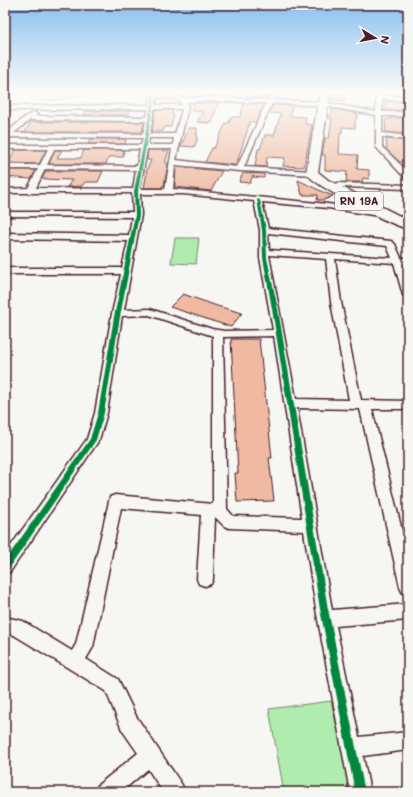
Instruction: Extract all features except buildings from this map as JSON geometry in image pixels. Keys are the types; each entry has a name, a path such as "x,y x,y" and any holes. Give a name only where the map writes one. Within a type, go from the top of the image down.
{"main road":[{"path":"312,173 319,129"},
{"name":"RN 19A","path":"312,173 408,216"},
{"name":"RN 19A","path":"312,173 324,183 385,215 408,225"}],"street":[{"path":"7,133 32,129"},
{"path":"35,147 45,129"},
{"path":"71,147 78,129"},
{"path":"108,147 114,129"},
{"path":"123,129 146,135 178,136"},
{"path":"5,564 93,440 101,413 118,313 133,238 137,215 136,191 147,129"},
{"path":"169,192 172,162 179,129"},
{"path":"240,169 258,129"},
{"path":"378,129 379,147 408,176"},
{"path":"378,135 408,138"},
{"path":"5,146 176,147"},
{"path":"31,191 52,147"},
{"path":"172,162 240,169 312,173"},
{"path":"5,167 140,168"},
{"path":"340,185 408,187"},
{"path":"5,192 169,192 328,206 385,215"},
{"path":"258,200 264,230 265,252 326,619 360,792"},
{"path":"5,214 137,215"},
{"path":"264,230 391,244 398,261 408,295"},
{"path":"5,236 133,238"},
{"path":"265,252 408,261"},
{"path":"330,256 336,302 360,404 408,587"},
{"path":"5,271 126,271"},
{"path":"118,313 150,312 218,333 279,333"},
{"path":"205,579 214,510 218,333"},
{"path":"290,403 408,405"},
{"path":"75,662 84,647 116,501 214,510 229,522 310,525"},
{"path":"326,619 408,612"},
{"path":"5,625 17,627 112,685 129,723 175,792"},
{"path":"351,748 408,741"},
{"path":"105,792 151,755"}],"green space":[{"path":"175,238 199,238 196,264 171,263"},
{"path":"331,701 352,792 284,792 269,709"}],"cycle path":[{"path":"5,567 93,440 101,413 117,317 137,215 136,191 148,129"},
{"path":"258,200 264,230 265,258 275,309 324,609 360,792"}]}
